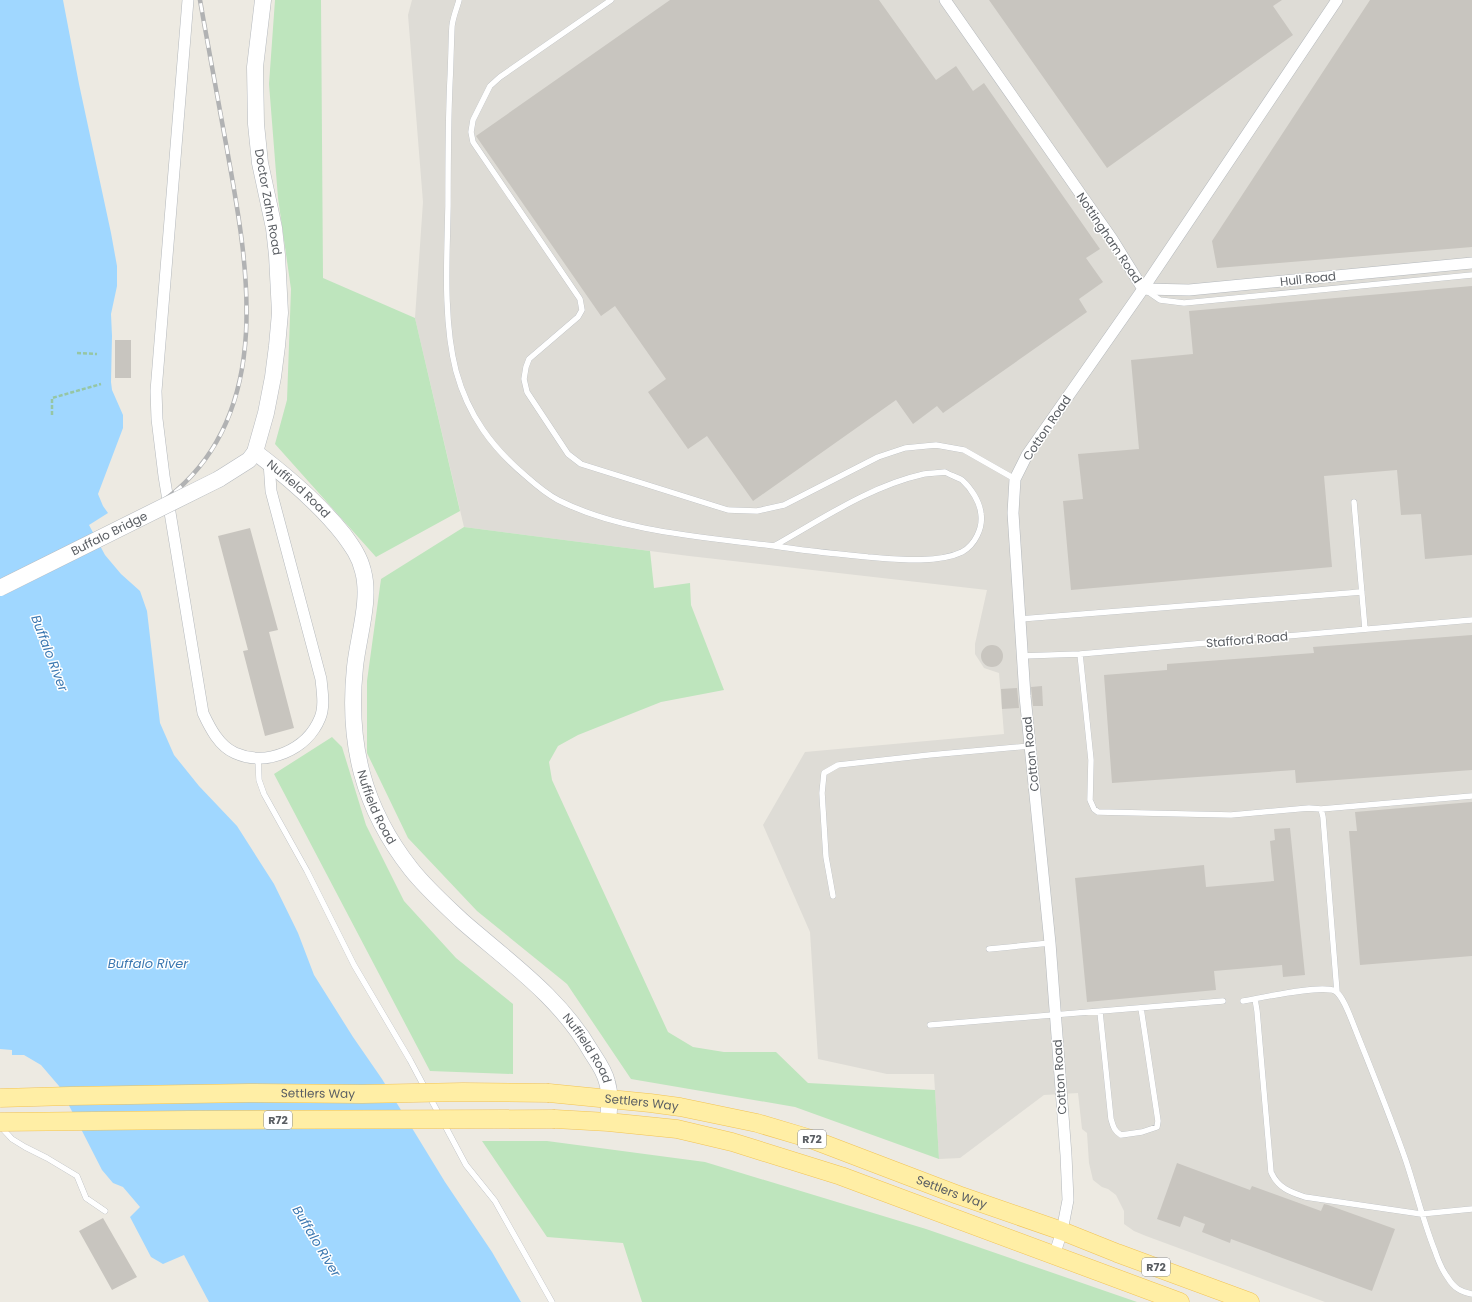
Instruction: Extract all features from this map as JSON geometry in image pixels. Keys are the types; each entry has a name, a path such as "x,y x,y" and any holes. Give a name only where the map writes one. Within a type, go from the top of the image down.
{"main road":[{"name":"Settlers Way","path":"0,1098 463,1092 549,1094 610,1099 680,1108 757,1123 805,1137 958,1195 1062,1231 1250,1302"},
{"name":"Settlers Way","path":"0,1124 190,1120 555,1119 608,1122 677,1129 732,1142 841,1176 1180,1302"}],"street":[{"path":"188,0 156,392 157,419 164,476 204,713 210,728 225,746 235,753 258,758 273,757 284,754 296,748 307,738 320,719 322,708 321,679 271,491 269,462"},
{"name":"Doctor Zahn Road","path":"256,452 273,377 280,313 274,228 260,163 256,124 255,67 263,0"},
{"name":"Nottingham Road","path":"945,0 1112,239 1143,289 1337,0"},
{"name":"Hull Road","path":"1143,289 1189,290 1472,263"},
{"name":"Cotton Road","path":"1054,1256 1062,1231 1068,1200 1067,1178 1050,943 1022,656 1013,513 1015,479 1027,455 1143,289"},
{"name":"Nuffield Road","path":"256,452 301,489 324,511 351,545 360,560 364,571 365,599 357,648 352,704 358,759 371,803 393,844 411,870 435,896 526,976 566,1014 579,1031 607,1081 610,1099 608,1122"},
{"name":"Buffalo Bridge","path":"0,588 219,479 244,464 256,452"}],"lane":[{"path":"459,0 452,24 449,103 447,250 450,341 456,371 466,399 478,424 495,448 511,464 557,499 588,512 638,527 691,536 818,553 901,560 948,557 962,552 973,544 979,532 982,515 980,506 973,494 961,480 945,472 925,474 901,480 860,497 774,546"},
{"path":"611,0 490,86 473,120 471,132 473,142 580,299 582,310 578,317 529,359 524,379 527,392 568,454 581,464 728,510 757,511 784,505 878,457 905,448 936,445 964,450 1015,479"},
{"path":"1143,289 1160,300 1184,303 1472,275"},
{"path":"1354,502 1365,629"},
{"path":"1020,619 1362,592"},
{"name":"Stafford Road","path":"1022,656 1080,654 1472,620"},
{"path":"1080,654 1091,760 1090,800 1094,809 1098,812 1231,815 1472,796"},
{"path":"833,896 826,857 822,793 824,773 838,765 1030,746"},
{"path":"258,758 259,780 264,794 307,871 354,965 410,1060 466,1165 495,1202 552,1302"},
{"path":"1321,809 1323,816 1337,992 1344,1004 1374,1077 1406,1162 1421,1214 1447,1278 1463,1293 1472,1294"},
{"path":"989,949 1050,943"},
{"path":"1243,1001 1316,989 1330,989 1337,992"},
{"path":"1255,999 1270,1164 1274,1178 1288,1192 1305,1197 1421,1214 1472,1209"},
{"path":"930,1025 1223,1001"},
{"path":"1100,1012 1111,1119 1116,1132 1121,1135 1150,1129 1156,1126 1158,1121 1141,1008"},
{"path":"0,1124 12,1139 77,1176 86,1198 105,1211"}],"path":[{"path":"77,353 97,354"},
{"path":"52,415 52,398 101,384"}],"shaded area":[{"path":"412,0 1472,0 1472,1302 1325,1302 1134,1231 1124,1224 1124,1211 1116,1195 1093,1180 1089,1163 1087,1133 1082,1129 1078,1093 1044,1095 960,1158 939,1159 934,1074 887,1074 818,1059 810,932 763,825 805,752 1004,734 999,673 984,668 975,654 975,644 987,590 689,556 464,527 415,318 423,202 408,15"}],"green space":[{"path":"275,0 321,0 323,278 415,318 460,511 376,557 275,444 287,400 291,289 278,198 269,84"},
{"path":"464,527 650,551 654,588 690,583 691,605 724,690 661,702 578,735 558,746 549,762 552,780 668,1032 693,1047 724,1052 776,1052 808,1083 935,1090 939,1159 795,1107 631,1079 567,984 477,911 408,838 367,753 367,681 381,579"},
{"path":"332,737 342,747 366,825 404,901 456,958 513,1004 513,1074 430,1071 274,774"},
{"path":"482,1141 547,1141 705,1162 926,1229 1137,1302 642,1302 623,1243 547,1237"}],"water":[{"name":"Buffalo River","path":"0,0 63,0 117,266 117,286 111,314 111,382 112,390 123,415 123,428 98,494 108,513 89,525 105,555 121,574 140,591 147,611 160,723 174,755 199,786 237,826 274,884 298,933 314,975 353,1037 382,1079 445,1182 492,1252 521,1302 209,1302 184,1255 163,1264 151,1257 130,1217 140,1207 123,1187 113,1183 102,1170 59,1086 41,1065 24,1055 12,1055 12,1050 0,1049"}],"building":[{"path":"670,0 879,0 936,80 956,66 973,91 984,83 1100,249 1086,258 1103,282 1079,299 1087,312 943,413 937,406 913,424 896,400 753,501 707,436 688,449 648,392 666,379 615,306 601,316 476,136"},
{"path":"989,0 1282,0 1273,6 1293,35 1107,168"},
{"path":"1370,0 1472,0 1472,247 1217,268 1212,241"},
{"path":"1472,286 1472,555 1425,559 1421,514 1401,515 1397,470 1324,476 1332,567 1071,590 1063,501 1083,499 1078,454 1139,449 1131,360 1193,354 1189,311"},
{"path":"115,340 131,340 131,378 115,378"},
{"path":"250,528 278,630 269,632 294,728 265,736 243,651 248,650 218,536"},
{"path":"1472,635 1472,770 1296,783 1295,770 1112,783 1104,675 1167,670 1167,664 1314,653 1313,647"},
{"path":"992,645 1000,648 1003,656 1000,664 992,667 984,664 981,656 984,648"},
{"path":"1042,686 1043,706 1033,706 1031,687"},
{"path":"1017,688 1019,708 1002,709 1001,689"},
{"path":"1472,802 1472,956 1360,965 1349,831 1357,831 1355,812"},
{"path":"1290,828 1305,975 1283,977 1282,965 1214,971 1216,990 1087,1002 1075,878 1204,865 1206,887 1274,881 1270,841 1275,840 1274,829"},
{"path":"1177,1163 1250,1190 1252,1186 1321,1211 1324,1204 1328,1205 1395,1229 1372,1291 1231,1239 1230,1243 1202,1232 1205,1224 1184,1216 1180,1227 1157,1219"},
{"path":"103,1218 137,1277 112,1290 79,1231"}],"railway":[{"path":"0,585 159,504 177,490 208,456 228,418 241,376 246,333 246,288 242,242 235,198 200,0"}]}
